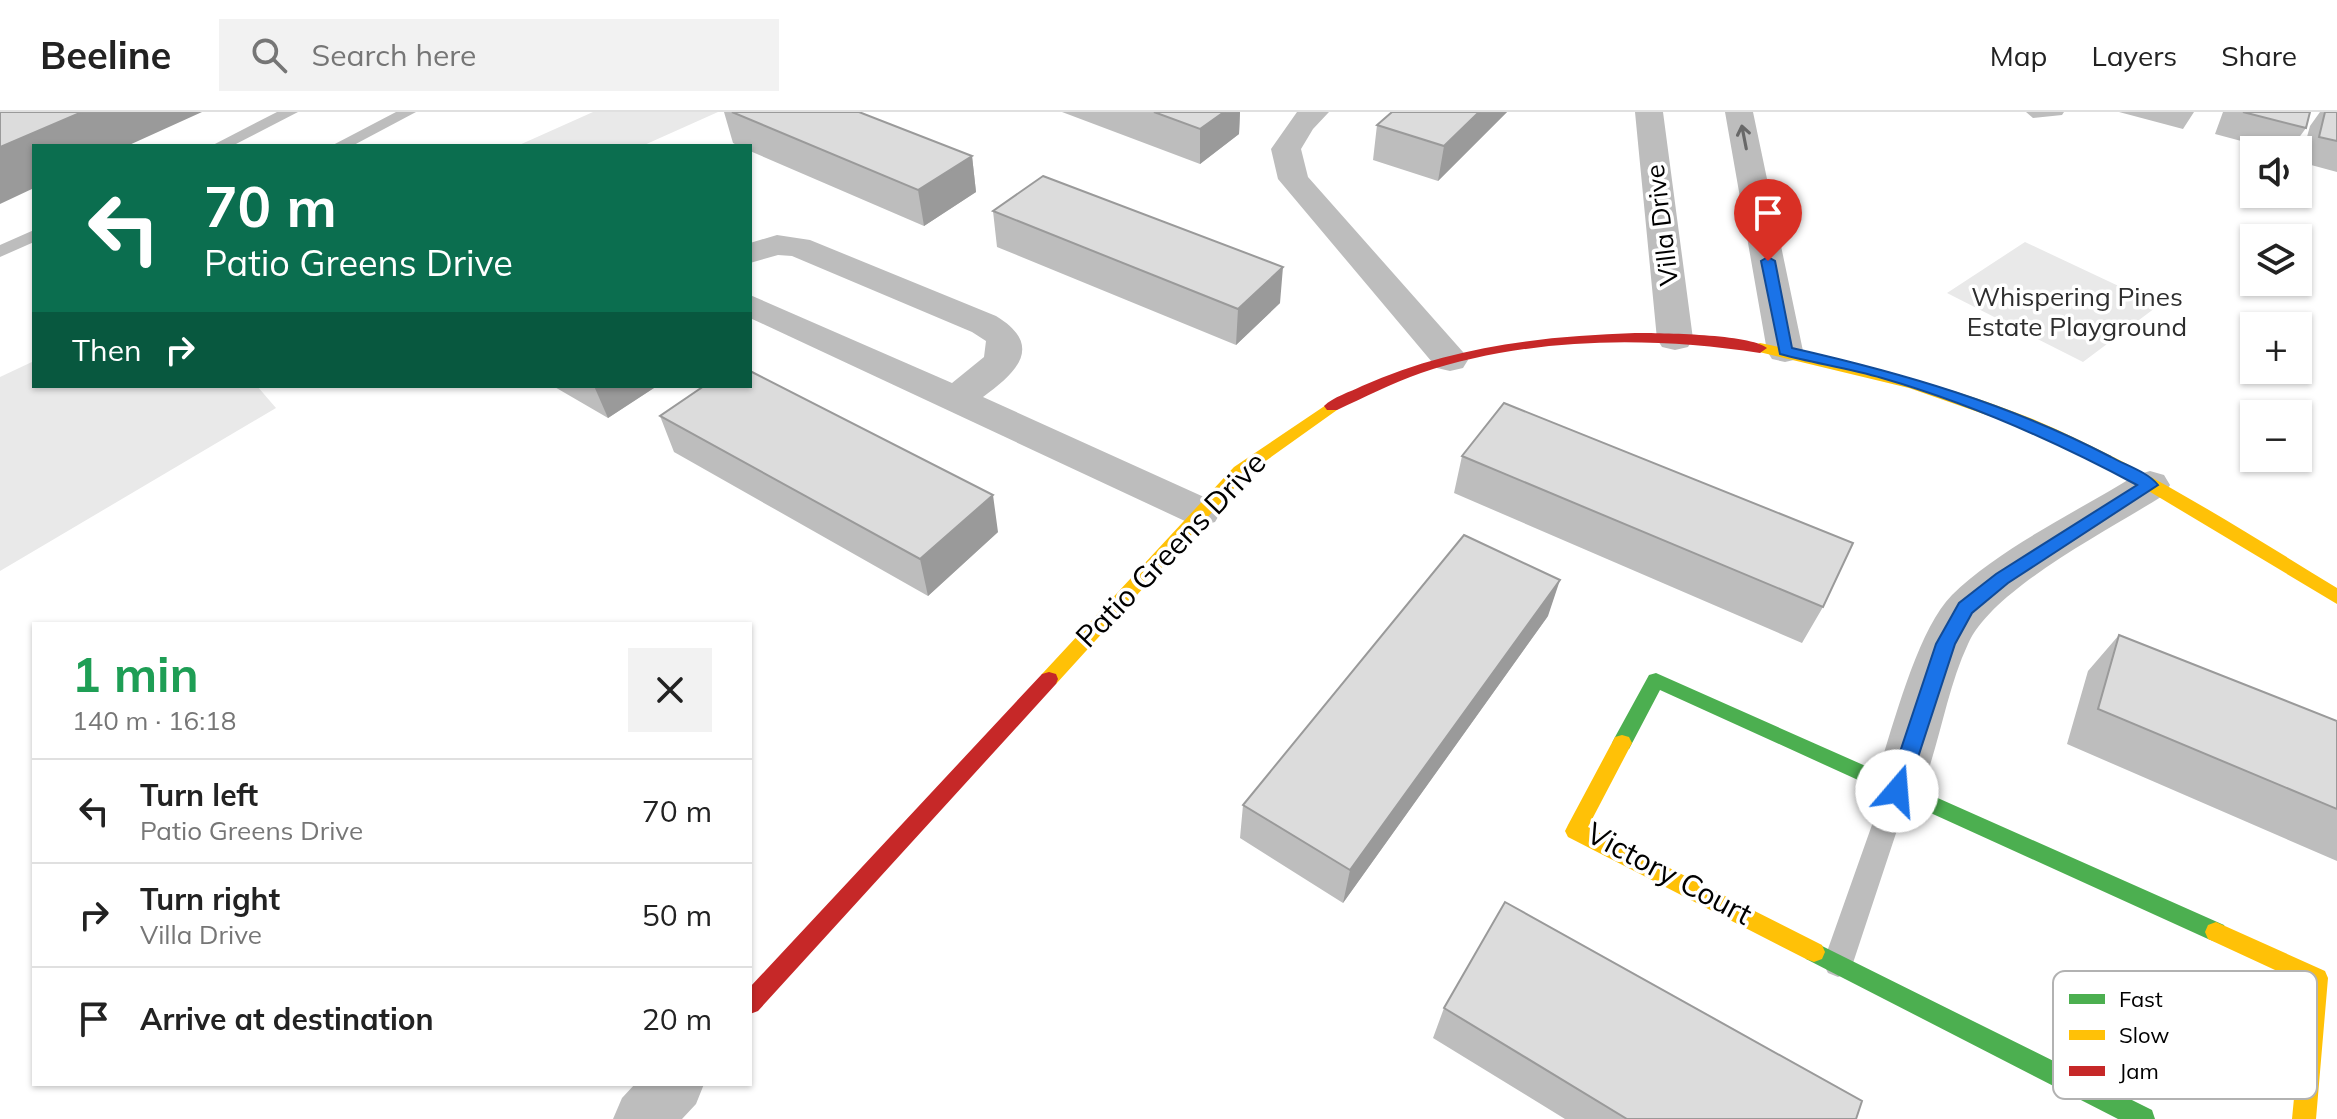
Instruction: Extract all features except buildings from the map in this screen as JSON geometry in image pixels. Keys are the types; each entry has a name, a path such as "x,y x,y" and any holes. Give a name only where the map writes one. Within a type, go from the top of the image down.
{"street":[{"path":"1315,112 1301,124 1286,149 1293,179 1450,360"},
{"name":"Villa Drive","path":"1649,112 1675,339"},
{"path":"1739,112 1785,351"},
{"path":"752,252 777,245 798,247 984,324 1004,336 1007,349 1001,363 955,399"},
{"path":"752,306 1201,512"},
{"name":"Patio Greens Drive","path":"752,1001 1201,512 1260,453 1321,412 1394,378 1450,360 1571,341 1675,339 1785,351 1885,374 1981,405 2060,437 2150,485 2337,597"},
{"path":"1897,791 1945,644 1966,608 2002,578 2150,485"},
{"name":"Victory Court","path":"2053,1073 1575,831 1656,680 2301,971"},
{"path":"643,1119 673,1086"},
{"name":"Victory Court","path":"2104,1099 2143,1119"},
{"name":"Victory Court","path":"2304,1119 2306,1099"}],"lane":[{"path":"223,144 290,112"},
{"path":"343,144 408,112"},
{"path":"0,252 32,236"},
{"path":"1838,963 1897,791"}],"green space":[{"path":"593,112 718,112 646,144 521,144"},
{"name":"Whispering Pines Estate Playground","path":"2025,242 2159,305 2083,362 1947,293"},
{"path":"32,362 32,388 259,388 276,408 0,571 0,377"}],"traffic: fast":[{"path":"1622,743 1656,680 2216,932"},
{"path":"1814,952 2053,1073"},
{"path":"2104,1099 2143,1119"}],"traffic: slow":[{"path":"1760,348 1914,384 2026,423 2098,456 2168,494 2337,597"},
{"path":"1049,679 1240,471 1332,406"},
{"path":"1622,743 1575,831 1814,952"},
{"path":"2216,932 2302,971"},
{"path":"2304,1119 2306,1099"}],"traffic: jam":[{"path":"1332,406 1428,366 1551,342 1677,338 1760,348"},
{"path":"752,1001 1049,679"}],"route":[{"path":"1768,261 1785,351 1849,364 1981,405 2060,437 2150,485 2002,578 1966,608 1945,644 1897,791"}]}
